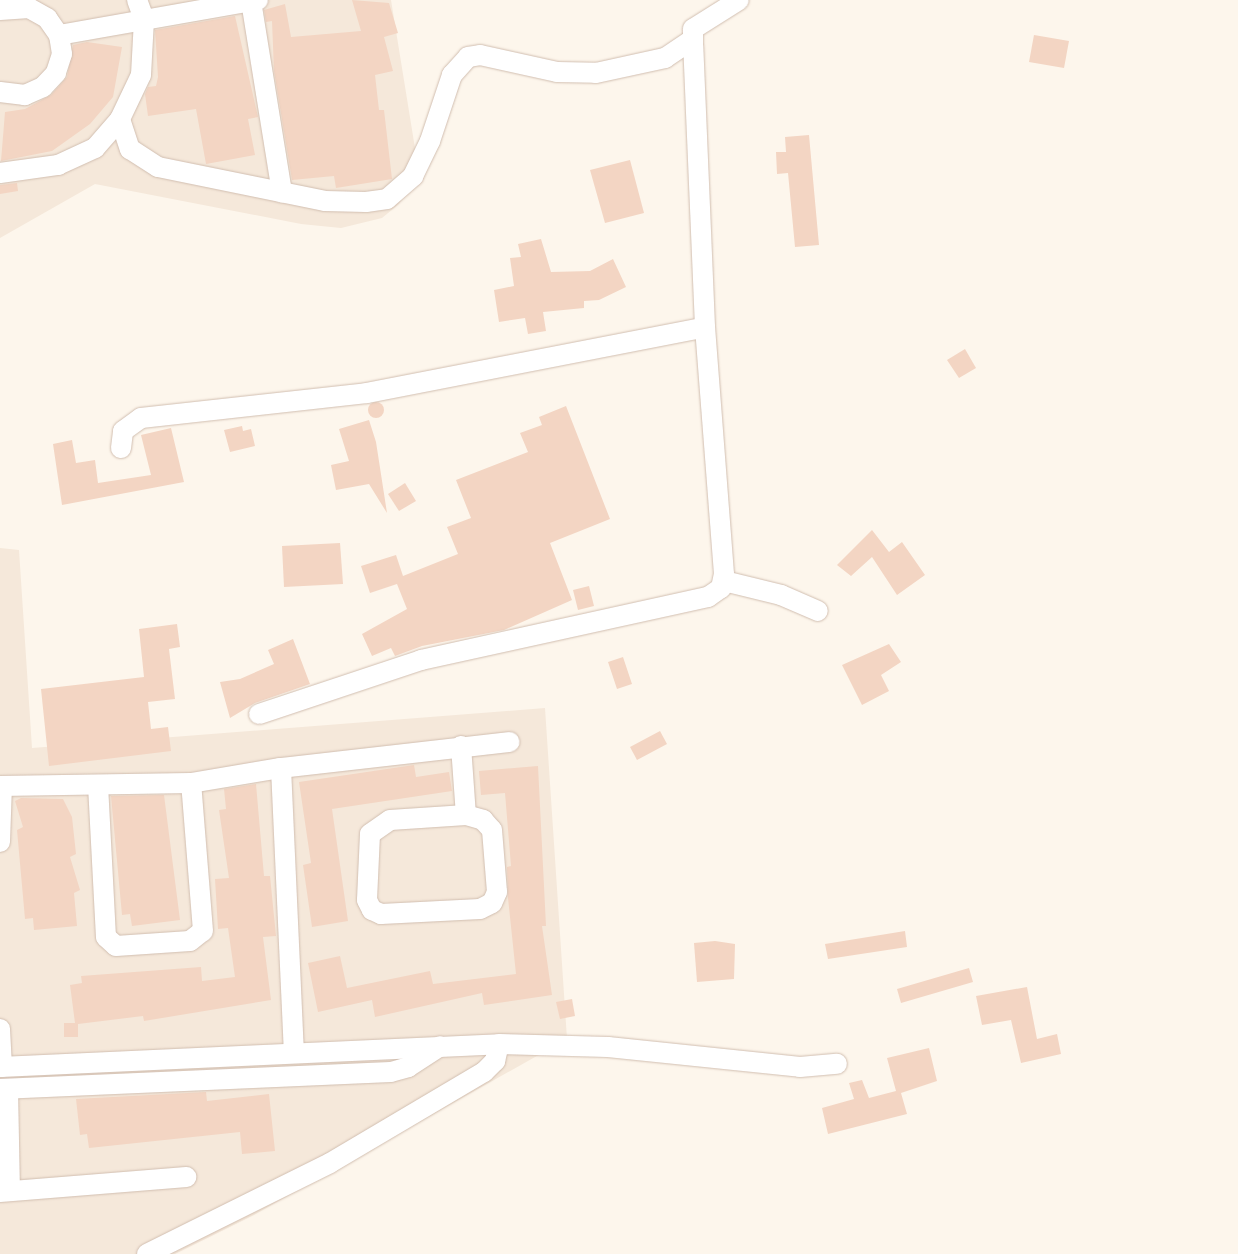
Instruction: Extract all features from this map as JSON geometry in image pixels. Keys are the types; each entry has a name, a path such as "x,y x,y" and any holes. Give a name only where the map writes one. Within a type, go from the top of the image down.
{"street":[{"path":"59,35 140,9 255,0 282,193"},
{"path":"259,714 420,660 708,597 724,581 705,327 693,30 704,19 739,0"},
{"path":"0,10 19,6 39,12 59,35 60,64 50,81 25,95 0,92"},
{"path":"0,173 58,165 95,148 120,119 141,75 140,9"},
{"path":"120,119 130,149 158,167 282,193 366,202 400,192 430,141 452,75 468,57 480,55 557,72 596,73 666,58 693,39"},
{"path":"121,448 124,430 141,418 368,393 705,327"},
{"path":"724,581 781,595 818,611"},
{"path":"0,842 1,786 191,783 281,768 461,746 510,742"},
{"path":"461,746 466,815"},
{"path":"281,768 294,1052"},
{"path":"98,785 106,937 116,946 190,942 203,931 191,783"},
{"path":"466,815 483,820 492,830 497,892 492,903 480,909 381,914 372,910 367,900 370,834 390,820 466,815"},
{"path":"0,1029 1,1067 499,1044 608,1048 800,1067 837,1064"},
{"path":"146,1254 330,1163 476,1077 495,1061 499,1044"},
{"path":"186,1176 5,1191 4,1089 391,1072 416,1063 440,1046"}],"shaded area":[{"path":"0,0 391,0 419,173 399,204 382,218 341,228 301,224 95,184 0,238"},
{"path":"0,548 19,550 32,748 545,708 567,1039 254,1215 175,1254 0,1254"}],"building":[{"path":"352,0 389,3 398,33 384,37 393,71 375,75 379,110 384,110 392,179 336,188 334,176 292,180 274,71 272,21 266,22 264,10 285,4 291,37 361,31"},
{"path":"235,16 258,117 248,119 255,155 206,164 196,109 148,116 145,94 148,87 156,86 158,77 155,30"},
{"path":"1034,35 1069,41 1064,68 1029,62"},
{"path":"87,42 122,47 113,97 90,124 52,151 1,161 5,112 25,109 51,95 67,77 73,45"},
{"path":"809,135 819,245 795,247 788,173 777,174 776,152 786,152 785,137"},
{"path":"630,160 644,213 605,223 590,170"},
{"path":"17,183 18,191 0,194 0,185"},
{"path":"541,239 551,272 590,271 613,259 626,287 599,300 584,301 584,308 543,312 546,331 528,334 525,318 499,322 494,290 514,286 510,258 521,257 518,244"},
{"path":"965,349 976,368 959,378 947,360"},
{"path":"373,402 379,402 384,407 382,416 373,418 368,413 368,407"},
{"path":"566,406 610,519 550,543 572,600 504,630 422,646 395,656 391,648 372,656 362,634 407,609 397,584 370,593 361,566 396,555 403,576 458,554 447,527 471,518 456,480 528,452 520,433 542,425 539,417"},
{"path":"369,420 376,442 387,513 369,484 336,490 331,465 349,461 339,429"},
{"path":"242,426 243,431 251,429 255,446 230,452 224,430"},
{"path":"171,428 184,482 62,505 53,444 72,440 76,463 95,460 98,483 151,475 141,435"},
{"path":"405,483 416,501 399,511 388,494"},
{"path":"872,530 889,552 902,542 925,575 897,595 872,557 851,576 837,565"},
{"path":"340,543 343,584 284,587 282,546"},
{"path":"589,586 594,606 578,610 573,590"},
{"path":"177,624 180,647 169,649 175,699 148,702 151,729 168,727 171,751 49,766 41,689 144,677 139,629"},
{"path":"293,639 310,684 255,703 230,718 220,682 240,679 274,664 268,650"},
{"path":"889,644 901,662 881,675 889,691 862,705 842,665"},
{"path":"623,657 632,684 617,689 608,662"},
{"path":"660,731 667,744 637,760 630,747"},
{"path":"414,765 416,777 449,772 452,791 332,809 348,921 312,927 303,865 311,863 299,782"},
{"path":"538,766 546,926 542,926 552,995 484,1005 482,993 375,1017 372,1000 318,1012 308,963 340,956 347,988 430,971 433,984 516,974 508,898 507,867 511,866 505,793 481,795 479,771"},
{"path":"256,784 264,876 270,876 276,936 263,937 271,1000 144,1021 143,1016 78,1024 78,1037 64,1037 64,1023 75,1023 70,985 82,983 81,976 201,967 202,981 235,977 228,928 218,929 215,879 229,878 219,810 226,809 224,789"},
{"path":"164,795 180,920 132,926 130,914 122,915 111,796"},
{"path":"21,798 63,799 72,817 76,854 70,857 80,890 74,893 77,926 34,930 33,918 25,919 17,830 23,827 15,801"},
{"path":"905,931 907,947 828,959 825,944"},
{"path":"715,941 735,944 734,979 697,982 694,943"},
{"path":"969,968 973,982 901,1003 897,989"},
{"path":"1027,987 1037,1039 1057,1034 1061,1054 1021,1063 1011,1020 982,1025 976,996"},
{"path":"572,999 575,1016 560,1019 556,1002"},
{"path":"929,1048 937,1081 901,1093 907,1114 828,1134 822,1108 854,1099 849,1083 862,1080 869,1098 896,1091 887,1058"},
{"path":"206,1092 207,1101 269,1094 275,1151 242,1154 240,1132 89,1148 87,1134 80,1135 76,1099"}]}
